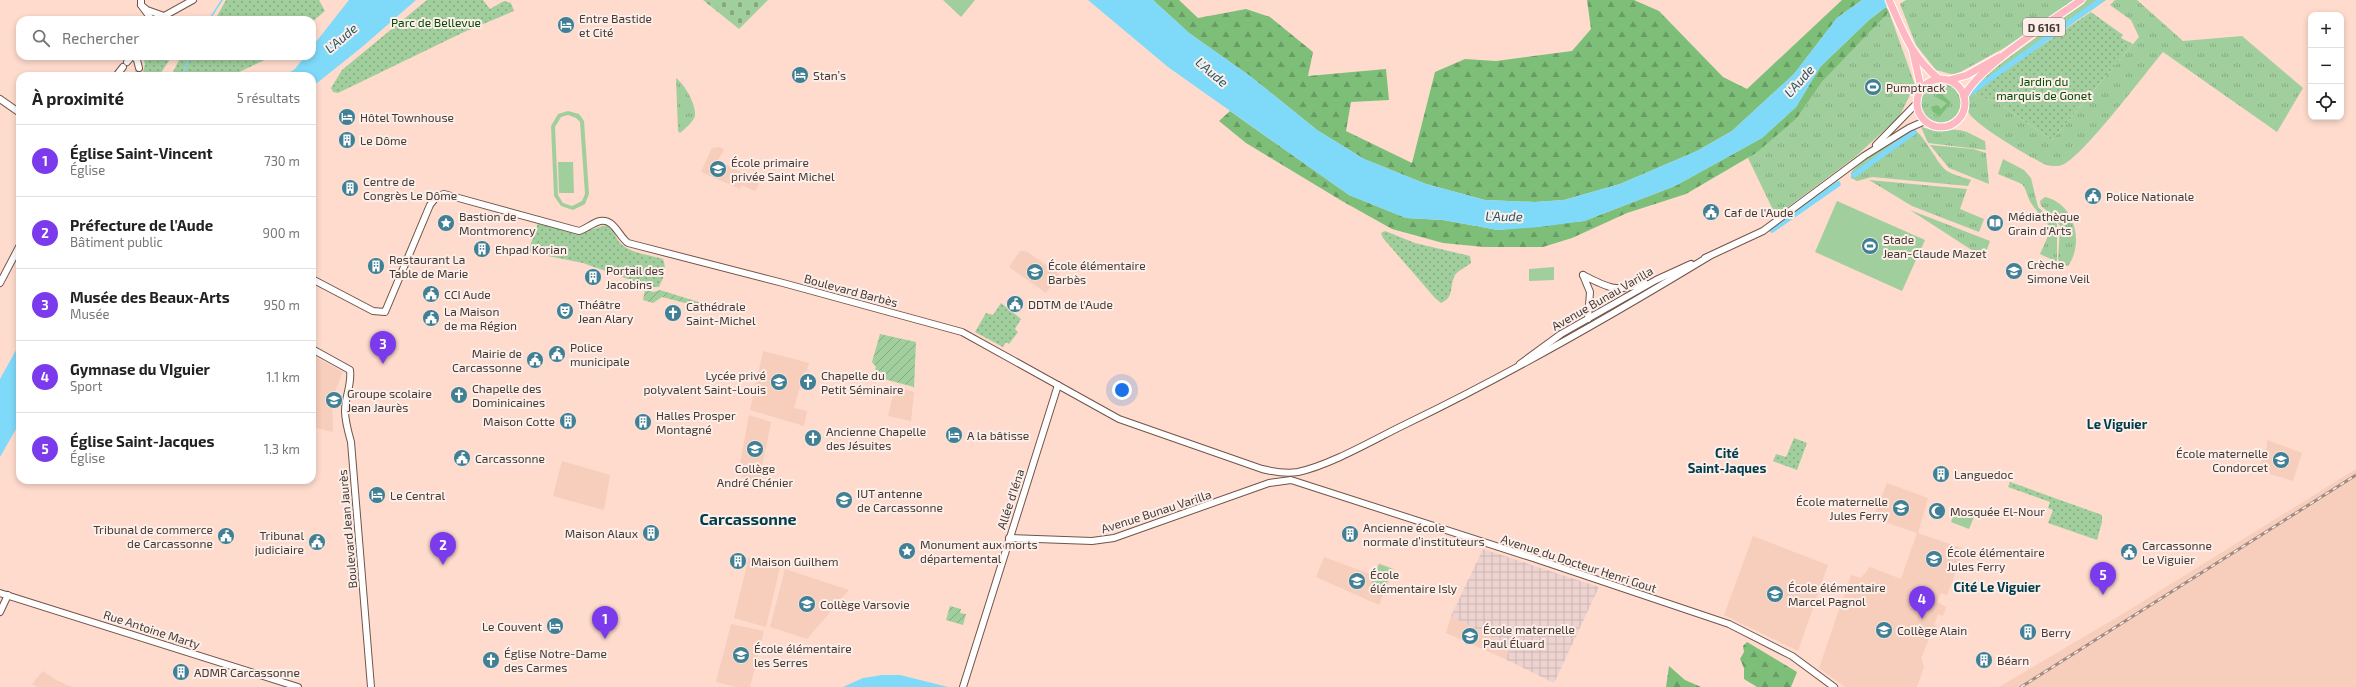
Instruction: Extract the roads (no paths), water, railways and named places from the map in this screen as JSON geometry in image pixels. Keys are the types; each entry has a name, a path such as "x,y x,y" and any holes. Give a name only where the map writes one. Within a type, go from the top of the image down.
{"main road":[{"path":"141,2 147,10 164,16 193,0"},
{"path":"1864,156 1916,104 1921,88 1912,52 1889,0"},
{"name":"D 6161","path":"1964,97 1973,82 2007,54 2081,0"},
{"path":"141,2 150,16"},
{"path":"1912,52 1926,69 1939,79"},
{"name":"D 6161","path":"1949,80 1967,75 2007,54"},
{"path":"122,72 129,60"},
{"path":"137,60 140,68"},
{"path":"1916,104 1919,113 1925,121 1938,127 1955,123 1963,112 1964,97 1959,87 1949,80 1939,79 1929,82 1921,88"},
{"path":"0,99 16,110"},
{"path":"1864,156 1908,128 1925,121"},
{"name":"Avenue Bunau Varilla","path":"1514,370 1533,353 1656,280 1763,231 1864,156"},
{"name":"Boulevard Barbès","path":"316,281 377,312 388,309 434,200 452,195 579,231 598,222 606,221 614,226 622,239 628,243 783,283 962,332 1058,385"},
{"path":"0,283 16,252"},
{"name":"Avenue Bunau Varilla","path":"1298,472 1388,433 1514,370 1708,257"},
{"path":"1588,319 1590,292 1583,274 1606,287 1618,289 1630,288 1656,280"},
{"name":"Boulevard Jean Jaurès","path":"316,351 350,370 351,380 345,416 351,442 371,687"},
{"path":"1058,385 1119,419 1270,471 1298,472 1305,484"},
{"name":"Allée d'Iéna","path":"963,684 1058,385"},
{"path":"1269,483 1270,471"},
{"name":"Avenue Bunau Varilla","path":"1009,538 1092,541 1114,538 1269,483 1290,480 1305,484"},
{"name":"Avenue du Docteur Henri Gout","path":"1305,484 1729,624 1792,656 1834,687"},
{"name":"Rue Antoine Marty","path":"0,593 298,687"},
{"path":"0,612 8,595"}],"water":[{"name":"L'Aude","path":"349,0 416,0 362,47 316,84 316,72 290,72 295,69 302,60 316,60 316,42"},
{"name":"L'Aude","path":"1088,0 1153,0 1189,33 1250,76 1317,130 1364,159 1426,184 1485,200 1535,202 1564,200 1620,184 1697,151 1732,131 1794,74 1837,18 1862,0 1895,0 1869,20 1820,67 1796,107 1762,138 1675,186 1584,221 1540,227 1498,230 1443,220 1406,218 1349,195 1168,67"},
{"path":"16,350 16,429 0,457 0,379"},
{"path":"882,675 900,675 948,687 843,687 863,678"}],"waterway":[{"path":"212,16 222,0"},
{"path":"1970,93 2101,0"},
{"path":"184,72 188,60"},
{"path":"1854,175 1914,132"},
{"path":"1772,230 1838,184"}],"tunnel":[{"path":"138,72 139,68"}],"railway":[{"path":"2021,687 2356,475"}],"place":[{"name":"Entre Bastide et Cité","path":"566,25"},
{"name":"Stan’s","path":"800,75"},
{"name":"Pumptrack","path":"1873,87"},
{"name":"Hôtel Townhouse","path":"347,117"},
{"name":"Le Dôme","path":"347,140"},
{"name":"École primaire privée Saint Michel","path":"718,169"},
{"name":"Centre de Congrès Le Dôme","path":"350,188"},
{"name":"Police Nationale","path":"2093,196"},
{"name":"Caf de l'Aude","path":"1711,212"},
{"name":"Bastion de Montmorency","path":"446,223"},
{"name":"Médiathèque Grain d'Arts","path":"1995,223"},
{"name":"Stade Jean-Claude Mazet","path":"1870,246"},
{"name":"Ehpad Korian","path":"482,249"},
{"name":"Restaurant La Table de Marie","path":"376,266"},
{"name":"Crèche Simone Veil","path":"2014,271"},
{"name":"École élémentaire Barbès","path":"1035,272"},
{"name":"Portail des Jacobins","path":"593,277"},
{"name":"CCI Aude","path":"431,294"},
{"name":"DDTM de l'Aude","path":"1015,304"},
{"name":"Théâtre Jean Alary","path":"565,311"},
{"name":"Cathédrale Saint-Michel","path":"673,313"},
{"name":"La Maison de ma Région","path":"431,318"},
{"name":"Police municipale","path":"557,354"},
{"name":"Mairie de Carcassonne","path":"535,360"},
{"name":"Musée des Beaux-Arts","path":"383,364"},
{"name":"Lycée privé polyvalent Saint-Louis","path":"779,382"},
{"name":"Chapelle du Petit Séminaire","path":"808,382"},
{"name":"Chapelle des Dominicaines","path":"459,395"},
{"name":"Groupe scolaire Jean Jaurès","path":"334,400"},
{"name":"Maison Cotte","path":"568,421"},
{"name":"Halles Prosper Montagné","path":"643,422"},
{"name":"A la bâtisse","path":"954,435"},
{"name":"Ancienne Chapelle des Jésuites","path":"813,438"},
{"name":"Collège André Chénier","path":"755,449"},
{"name":"Carcassonne","path":"462,458"},
{"name":"École maternelle Condorcet","path":"2281,460"},
{"name":"Languedoc","path":"1941,474"},
{"name":"Le Central","path":"377,495"},
{"name":"IUT antenne de Carcassonne","path":"844,500"},
{"name":"École maternelle Jules Ferry","path":"1901,508"},
{"name":"Mosquée El-Nour","path":"1937,511"},
{"name":"Maison Alaux","path":"651,533"},
{"name":"Ancienne école normale d’instituteurs","path":"1350,534"},
{"name":"Tribunal de commerce de Carcassonne","path":"226,536"},
{"name":"Tribunal judiciaire","path":"317,542"},
{"name":"Monument aux morts départemental","path":"907,551"},
{"name":"Carcassonne Le Viguier","path":"2129,552"},
{"name":"École élémentaire Jules Ferry","path":"1934,559"},
{"name":"Maison Guilhem","path":"738,561"},
{"name":"Préfecture de l'Aude","path":"443,565"},
{"name":"École élémentaire Isly","path":"1357,581"},
{"name":"École élémentaire Marcel Pagnol","path":"1775,594"},
{"name":"Église Saint-Jacques","path":"2103,595"},
{"name":"Collège Varsovie","path":"807,604"},
{"name":"Gymnase du VIguier","path":"1922,619"},
{"name":"Le Couvent","path":"555,626"},
{"name":"Collège Alain","path":"1884,630"},
{"name":"Berry","path":"2028,632"},
{"name":"École maternelle Paul Éluard","path":"1470,636"},
{"name":"Église Saint-Vincent","path":"605,639"},
{"name":"École élémentaire les Serres","path":"741,655"},
{"name":"Église Notre-Dame des Carmes","path":"491,660"},
{"name":"Béarn","path":"1984,660"},
{"name":"ADMR Carcassonne","path":"181,672"}],"district":[{"name":"Le Viguier","path":"2117,424"},
{"name":"Cité Saint-Jaques","path":"1727,460"},
{"name":"Carcassonne","path":"748,518"},
{"name":"Cité Le Viguier","path":"1997,587"}],"park label":[{"name":"Parc de Bellevue","path":"436,22"},
{"name":"Jardin du marquis de Gonet","path":"2044,88"}]}
